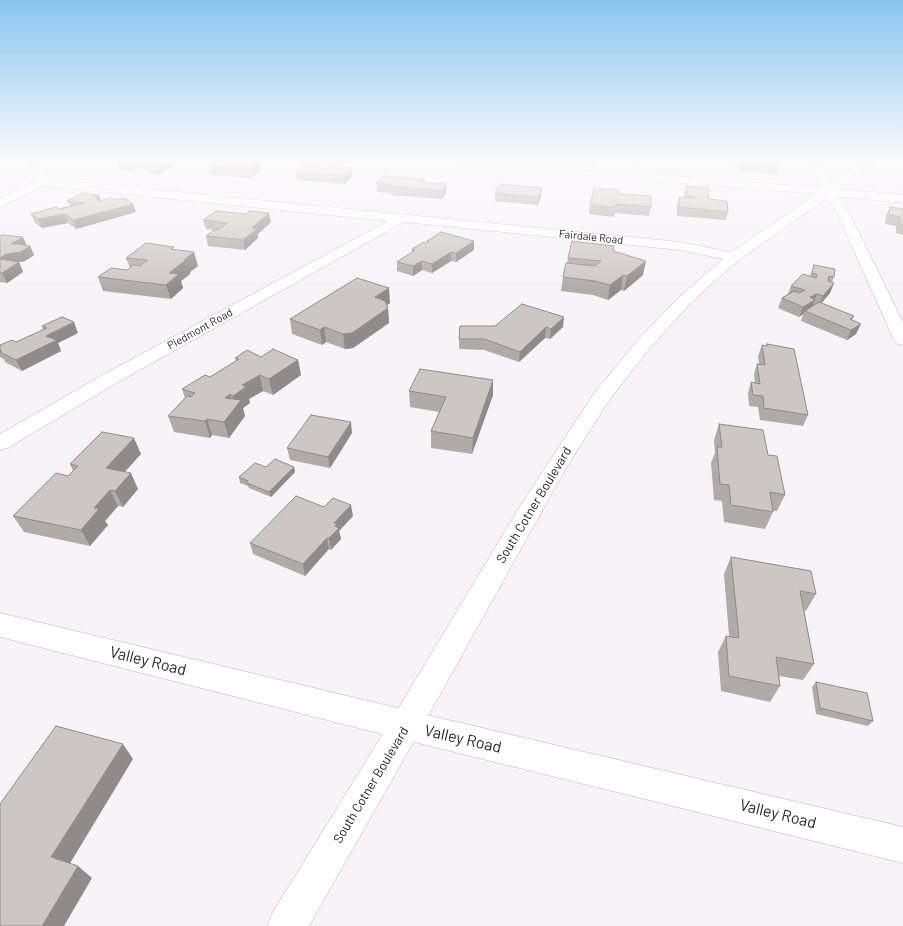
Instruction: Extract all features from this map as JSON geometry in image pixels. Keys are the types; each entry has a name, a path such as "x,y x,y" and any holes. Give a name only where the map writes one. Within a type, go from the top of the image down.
{"main road":[{"name":"Fairdale Road","path":"264,204 680,246 734,257"},
{"name":"South Cotner Boulevard","path":"287,926 406,725 530,509 602,396 643,345 683,302 734,257 811,204"},
{"path":"837,204 844,215 903,340"},
{"name":"Piedmont Road","path":"0,443 114,377 402,218"},
{"name":"Valley Road","path":"0,625 406,725 903,844"}],"building":[{"path":"79,204 132,204 73,220 65,214 38,219 31,214 56,207 59,209"},
{"path":"590,204 616,204 615,208"},
{"path":"618,204 651,204 651,207"},
{"path":"679,204 727,204 728,212 679,207"},
{"path":"890,207 903,209 903,225 900,224 900,217 889,215"},
{"path":"216,211 246,214 249,211 269,213 252,228 257,229 243,240 206,236 214,230 218,230 227,223 203,220"},
{"path":"441,232 474,241 456,253 451,252 432,264 422,261 413,266 397,262 415,250 412,249 424,242 427,243 429,241 427,241"},
{"path":"0,236 23,237 11,244 30,246 21,252 6,254 0,258"},
{"path":"572,241 614,246 613,251 646,261 627,276 623,275 610,285 595,281 563,277 566,263 595,266 601,261 568,258"},
{"path":"146,243 174,247 171,249 194,252 169,273 179,274 166,285 98,277 111,268 127,270 133,265 140,266 148,260 126,258"},
{"path":"0,259 19,262 0,273"},
{"path":"814,265 835,269 834,277 829,276 828,281 834,283 823,296 817,294 810,297 815,300 803,307 782,298 794,291 799,293 805,290 791,286 803,274 816,278 817,274 812,273"},
{"path":"357,278 389,288 375,297 385,301 388,308 352,333 343,334 324,327 320,330 290,319"},
{"path":"819,302 854,316 850,319 861,324 851,330 805,311"},
{"path":"522,304 564,317 551,329 546,327 520,352 484,339 459,339 460,326 495,326"},
{"path":"62,317 74,322 46,336 57,340 16,360 0,352 2,351 0,350 0,345 12,340 16,342 47,328 42,326"},
{"path":"767,344 794,349 808,415 764,408 763,396 753,395 751,382 760,384 757,364 765,365 762,345 767,346"},
{"path":"273,349 298,360 269,379 260,375 242,385 246,387 233,396 230,394 225,398 241,400 224,422 168,416 187,396 191,397 195,393 182,389 205,375 210,377 239,359 235,358 247,350 261,357"},
{"path":"420,369 493,380 473,438 431,431 446,397 409,391"},
{"path":"311,415 351,422 328,457 287,448"},
{"path":"719,424 763,430 768,455 777,456 785,495 770,492 773,512 731,505 729,485 720,484 717,447 722,447"},
{"path":"102,432 134,438 106,468 131,473 115,491 110,490 94,508 99,509 81,530 13,516 56,473 68,476 78,466 70,464"},
{"path":"275,459 294,467 269,492 247,483 248,481 239,477 255,463 266,467"},
{"path":"296,496 324,507 333,498 351,505 334,523 337,524 335,526 339,528 329,538 327,538 303,564 250,543"},
{"path":"731,557 811,571 816,594 800,591 814,664 776,657 780,686 729,676 726,636 739,638"},
{"path":"816,682 867,693 873,721 820,708"},
{"path":"56,726 123,744 51,857 78,866 42,926 0,926 0,804"}]}
